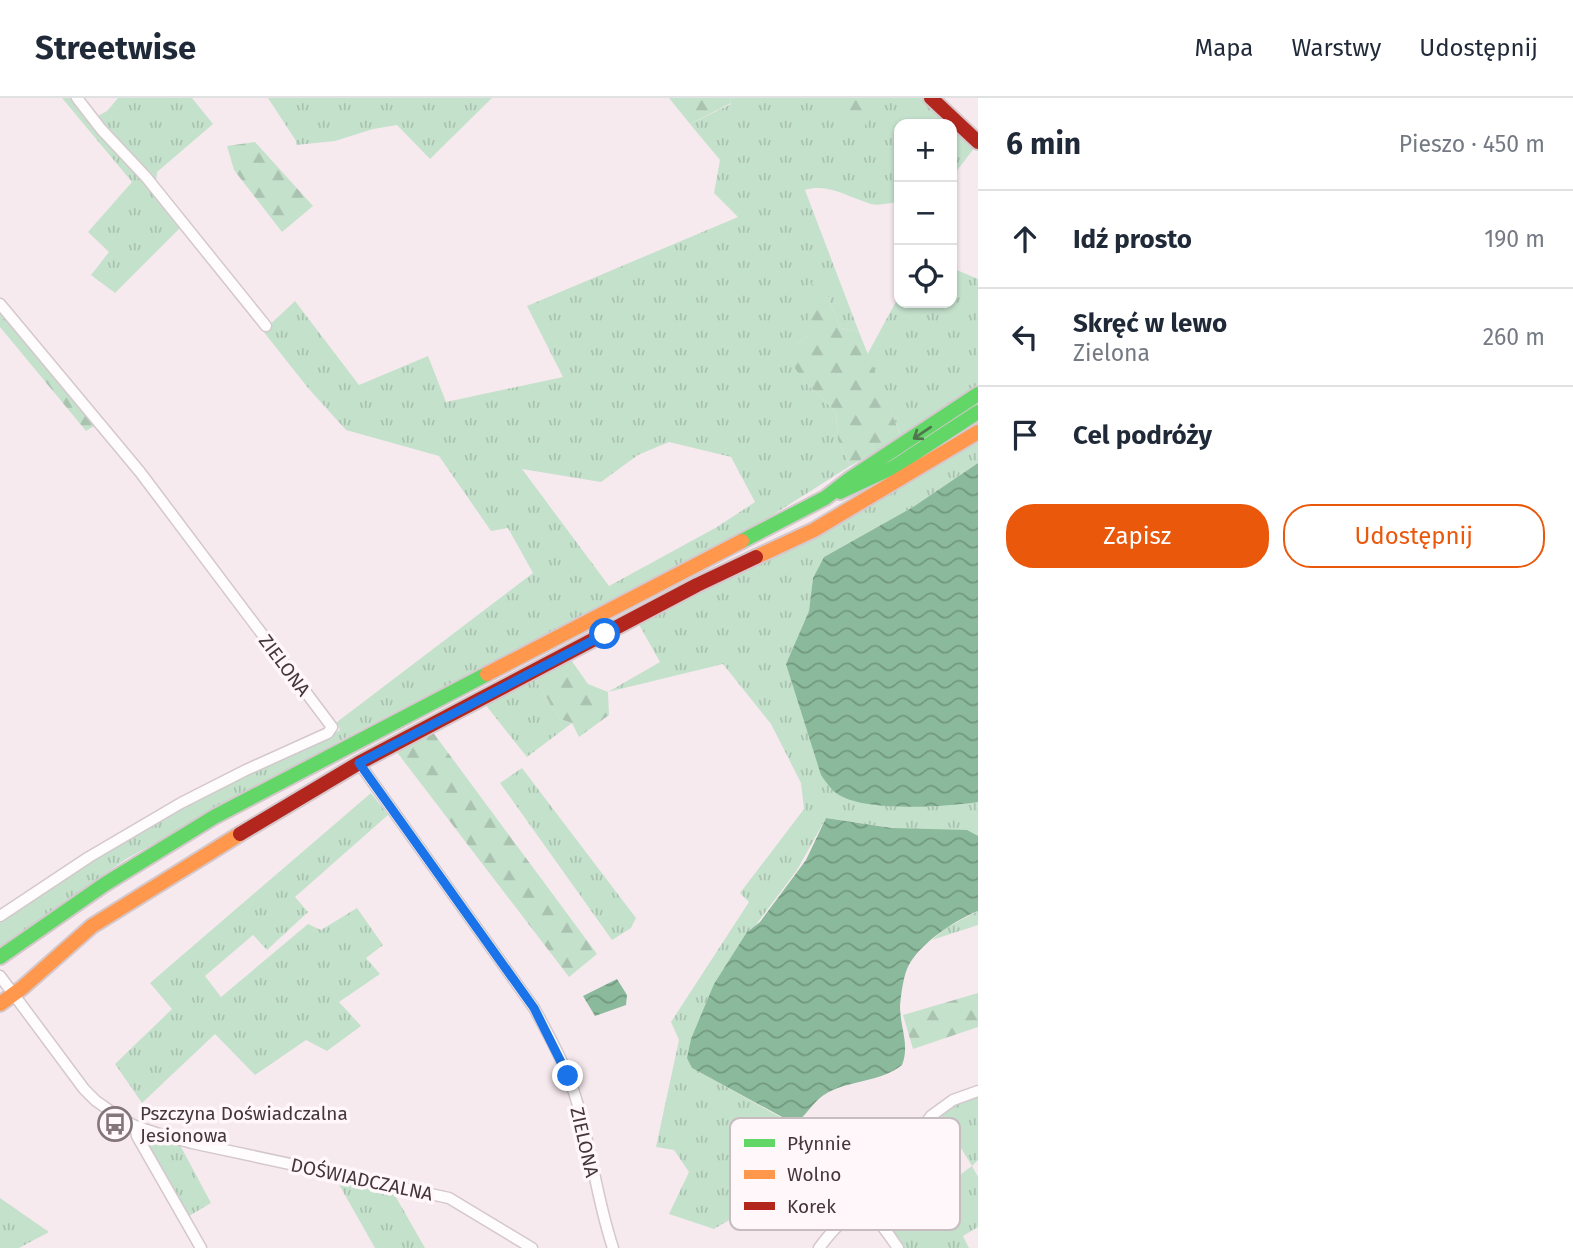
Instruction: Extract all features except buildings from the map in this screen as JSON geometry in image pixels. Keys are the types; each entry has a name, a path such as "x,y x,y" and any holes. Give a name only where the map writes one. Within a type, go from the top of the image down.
{"main road":[{"path":"931,98 978,142"},
{"path":"825,498 978,394"},
{"path":"1,956 107,881 214,817 825,498 877,475 978,412"},
{"path":"0,1004 92,926 197,859 359,763 697,586 814,530 978,432"}],"street":[{"path":"77,98 101,129 146,177 266,326"},
{"name":"ZIELONA","path":"0,303 139,472 332,727 328,733 246,770 131,831 0,916"},
{"name":"ZIELONA","path":"359,763 534,1008 546,1030 568,1076 582,1121 601,1212 612,1248"},
{"name":"DOŚWIADCZALNA","path":"0,976 84,1089 102,1106 135,1126 192,1143 449,1198 532,1248"},
{"path":"930,1118 953,1100 978,1091"},
{"path":"135,1126 137,1136 201,1248"},
{"path":"819,1248 834,1230"},
{"path":"884,1230 898,1248"}],"green space":[{"path":"62,98 70,98 180,228 115,293 91,275 109,252 88,232 132,182"},
{"path":"118,98 192,98 213,124 157,172 156,182 96,117 107,111"},
{"path":"268,98 492,98 430,159 397,125 373,129 335,141 296,145"},
{"path":"669,98 730,98 731,103 690,124"},
{"path":"730,98 923,98 946,119 894,119 894,203 874,205 822,188 805,190 859,332 840,328 827,294 809,336 797,344 804,381 836,412 838,440 850,466 760,523 343,739 126,859 0,947 0,922 180,809 243,775 340,730 337,722 533,573 508,528 491,531 439,456 346,430 308,388 263,331 295,301 359,385 428,356 446,402 563,377 527,306 738,217 714,193 720,160 690,124 731,104","holes":["669,442 731,457 755,502 717,527 609,586 522,469 601,482 638,455"]},
{"path":"827,98 871,98 864,131"},
{"path":"957,130 975,147 957,170"},
{"path":"255,142 313,206 282,232 234,170 227,146"},
{"path":"957,270 978,279 978,386 902,438 867,355 894,305 894,308 957,308"},
{"path":"809,282 827,294 840,328 859,332 902,439 850,466 838,440 836,412 804,381 787,357 797,344 809,336"},
{"path":"0,312 94,426 86,431 0,327"},
{"path":"978,438 978,463 913,507 824,557 813,578 809,611 786,664 978,802 978,837 826,818 797,870 750,929 691,1039 692,1068 782,1118 730,1118 730,1220 714,1229 669,1214 689,1172 674,1150 656,1147 679,1040 671,1022 749,902 740,893 804,809 801,783 771,724 723,664 608,692 660,662 637,621 781,554 923,474"},
{"path":"569,657 588,684 608,692 609,715 579,737 572,723 560,719 535,679"},
{"path":"535,679 560,719 572,723 527,757 484,703"},
{"path":"432,731 597,954 569,977 396,751"},
{"path":"522,768 636,918 631,928 612,940 500,783"},
{"path":"371,793 388,815 295,897 308,912 267,950 253,935 205,976 221,997 308,924 321,930 357,908 383,945 366,958 380,974 339,1002 361,1026 327,1051 306,1040 255,1075 215,1034 142,1103 115,1064 172,1009 150,983"},
{"path":"978,911 978,925 932,940 946,928"},
{"path":"978,993 978,1027 913,1049 903,1015"},
{"path":"978,1095 978,1160 972,1166 960,1146 960,1118 942,1118 940,1114 950,1105"},
{"path":"144,1135 180,1145 211,1203 189,1216 144,1143"},
{"path":"972,1166 978,1177 978,1227 963,1236 969,1248 900,1248 888,1230 960,1230 960,1175"},
{"path":"337,1181 393,1192 425,1248 375,1248"},
{"path":"0,1198 49,1232 19,1248 0,1248"}],"water":[{"path":"978,463 978,802 887,806 868,804 839,795 821,775 786,664 809,611 813,578 824,557 913,507"},
{"path":"826,818 892,828 967,830 978,836 978,911 959,920 928,942 907,969 900,1006 905,1043 902,1065 885,1075 827,1093 801,1118 784,1118 692,1068 687,1058 691,1039 714,984 747,932 760,922 806,860"},
{"path":"617,979 627,995 626,1005 595,1016 583,996"}],"traffic: fast":[{"path":"742,541 825,498 978,394"},
{"path":"840,492 894,467 978,412"},
{"path":"0,957 105,884 214,817 487,674"}],"traffic: slow":[{"path":"756,557 814,530 978,432"},
{"path":"487,674 742,541"},
{"path":"0,1004 92,926 240,834"}],"traffic: jam":[{"path":"931,98 978,142"},
{"path":"240,834 359,763 697,585 756,557"}],"place":[{"name":"Pszczyna Doświadczalna Jesionowa","path":"115,1124"}],"route":[{"path":"568,1076 534,1008 359,763 605,634"}]}
